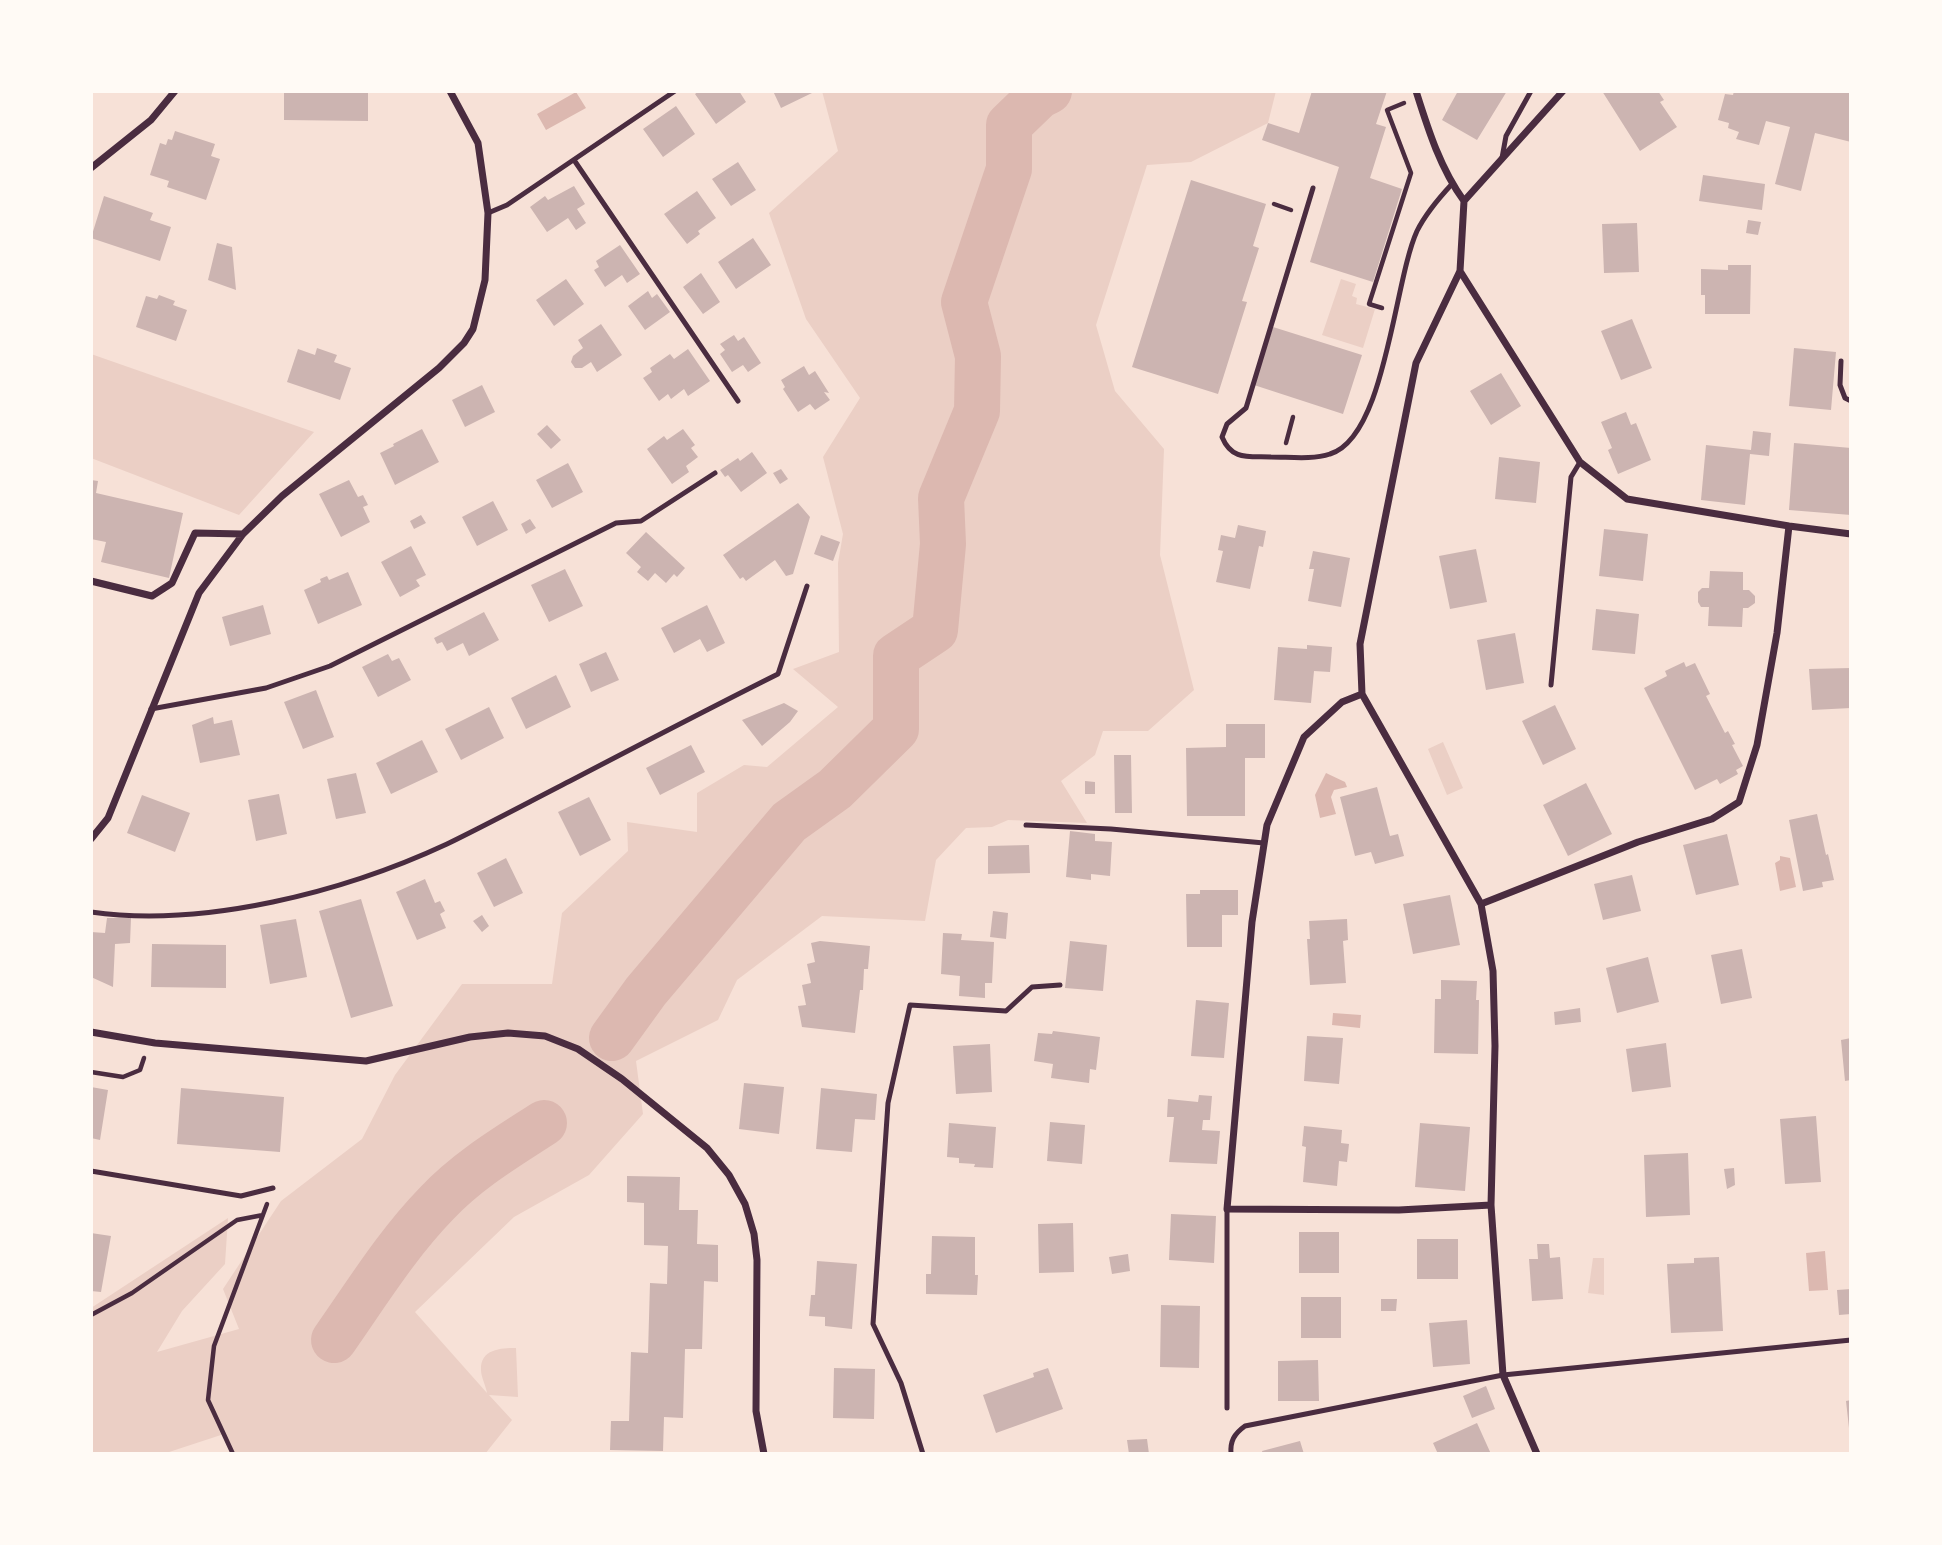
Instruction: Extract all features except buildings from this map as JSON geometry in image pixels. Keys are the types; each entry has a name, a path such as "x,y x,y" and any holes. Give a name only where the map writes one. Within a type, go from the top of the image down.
{"street":[{"path":"91,169 151,120 175,91"},
{"path":"91,839 107,818 199,593 243,534 282,496 439,368 464,343 473,329 485,280 488,213 478,144 450,91"},
{"path":"1537,1454 1503,1375 1491,1205 1495,1046 1493,971 1481,904 1362,694 1360,644 1416,363 1460,271 1464,201 1563,91"},
{"path":"1417,94 1437,153 1452,184 1464,201"},
{"path":"1460,271 1580,462 1627,499 1851,534"},
{"path":"1481,904 1637,842 1712,818 1739,802 1762,720 1777,633 1789,526"},
{"path":"91,581 152,596 172,583 195,533 243,534"},
{"path":"1362,694 1342,702 1304,737 1267,825 1252,922 1227,1209 1399,1210 1491,1205"},
{"path":"91,1032 155,1043 366,1061 470,1037 508,1033 545,1036 578,1049 622,1079 707,1148 729,1175 744,1204 754,1234 757,1260 756,1411 764,1454"}],"lane":[{"path":"488,213 507,205 675,91"},
{"path":"1501,159 1506,136 1531,91"},
{"path":"574,160 738,401"},
{"path":"1313,188 1246,408 1227,424 1222,437 1227,448 1242,456 1311,457 1331,454 1349,443 1363,423 1393,331 1402,280 1417,233 1433,203 1452,184"},
{"path":"1841,361 1840,385 1845,398 1851,401"},
{"path":"1551,685 1571,477 1580,462"},
{"path":"151,709 266,688 330,666 616,523 641,520 715,473"},
{"path":"91,912 179,916 245,907 308,893 378,871 445,845 778,674 807,586"},
{"path":"1026,825 1264,844"},
{"path":"923,1454 901,1383 873,1324 888,1103 910,1005 1006,1011 1032,987 1060,985"},
{"path":"91,1171 241,1196 273,1188"},
{"path":"1227,1209 1227,1408"},
{"path":"1231,1454 1231,1441 1245,1426 1503,1375 1851,1340"}],"path":[{"path":"1369,304 1411,173 1387,110 1417,94"},
{"path":"1282,457 1293,417"},
{"path":"91,1072 123,1077 140,1070 144,1058"},
{"path":"91,1315 132,1293 237,1220 263,1216 214,1346 208,1400 233,1454"}],"shaded area":[{"path":"822,91 1276,91 1268,123 1191,162 1147,165 1096,325 1115,391 1164,449 1160,555 1194,690 1148,731 1103,731 1095,755 1061,781 1087,823 1008,820 992,827 966,828 936,860 925,921 822,916 737,980 718,1020 636,1061 643,1114 589,1175 514,1217 415,1312 487,1393 481,1373 484,1358 498,1349 516,1348 518,1397 489,1395 512,1420 485,1454 231,1454 224,1434 163,1454 91,1454 91,1308 228,1218 225,1264 182,1311 157,1352 239,1329 223,1289 281,1201 362,1139 395,1075 462,984 552,984 562,913 628,851 627,822 697,832 697,793 744,765 767,767 838,707 793,669 839,652 838,563 843,534 823,457 860,398 806,319 769,213 838,151"},
{"path":"576,92 586,108 546,130 537,114"},
{"path":"1341,279 1356,284 1352,296 1357,298 1356,304 1375,309 1363,348 1322,335"},
{"path":"91,354 314,432 239,515 91,458"},
{"path":"1443,742 1463,788 1447,795 1428,749"},
{"path":"1326,773 1345,782 1347,787 1334,790 1331,797 1336,814 1320,818 1315,795"},
{"path":"1780,856 1790,858 1796,887 1780,891 1775,863 1780,860"},
{"path":"1333,1013 1361,1015 1360,1028 1332,1025"},
{"path":"1825,1251 1828,1290 1809,1291 1806,1253"},
{"path":"1593,1258 1604,1258 1604,1295 1588,1293"}],"waterway":[{"path":"612,1038 646,991 789,822 835,789 896,729 896,656 935,630 943,544 941,498 977,411 978,356 964,302 1009,169 1009,125 1039,96 1049,91"},
{"path":"334,1340 396,1252 437,1203 475,1170 544,1123"}]}
